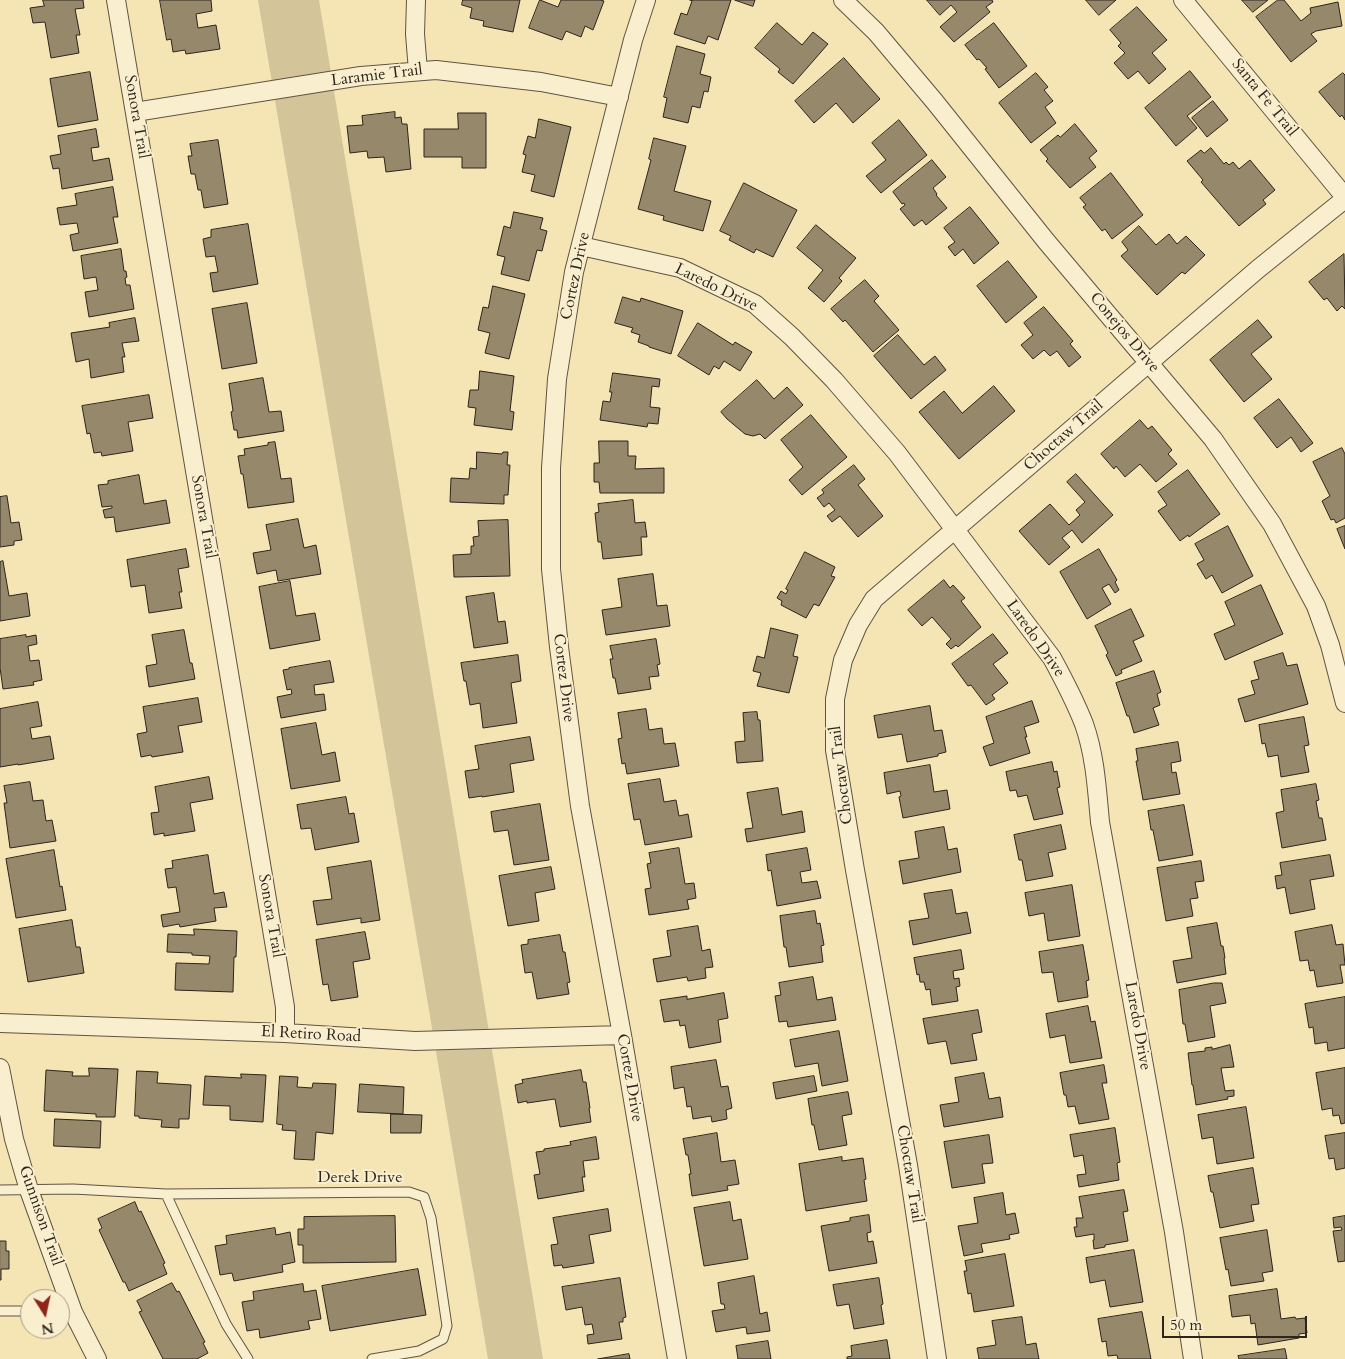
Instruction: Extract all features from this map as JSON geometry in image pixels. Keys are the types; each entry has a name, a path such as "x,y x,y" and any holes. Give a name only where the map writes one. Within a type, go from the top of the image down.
{"street":[{"name":"Sonora Trail","path":"116,0 285,1007 285,1034"},
{"path":"416,0 418,71"},
{"name":"Cortez Drive","path":"646,0 633,40 574,272 557,379 551,468 551,569 559,647 580,806 622,1035 677,1359"},
{"name":"Conejos Drive","path":"843,0 876,32 935,102 1046,240 1213,439 1272,524 1316,606 1330,645 1345,703"},
{"name":"Santa Fe Trail","path":"1183,0 1345,198"},
{"name":"Laramie Trail","path":"134,112 362,76 436,70 541,82 619,97"},
{"name":"Choctaw Trail","path":"937,1359 908,1165 854,870 835,750 835,700 843,660 858,625 874,599 1258,269 1345,198"},
{"name":"Laredo Drive","path":"581,246 680,268 755,304 792,337 834,380 897,453 1052,658 1070,692 1084,725 1093,759 1100,822 1174,1232 1193,1359"},
{"name":"El Retiro Road","path":"0,1022 415,1040 622,1035"},
{"name":"Gunnison Trail","path":"0,1068 14,1139 60,1289"},
{"name":"Gunnison Trail","path":"70,1317 97,1359"}],"lane":[{"name":"Derek Drive","path":"0,1190 73,1189 166,1194 409,1192 424,1197 431,1218 447,1326 443,1339 419,1351 372,1359"},
{"path":"166,1194 226,1324 248,1359"},
{"path":"0,1311 20,1311"}],"shaded area":[{"path":"258,0 319,0 543,1359 488,1359"}],"building":[{"path":"43,0 83,0 84,8 75,9 80,35 76,35 79,53 51,58 45,22 33,23 30,8 44,6"},
{"path":"160,0 211,0 212,11 196,14 198,28 216,25 220,49 186,54 185,50 173,52 171,39 167,40"},
{"path":"463,0 520,0 513,32 483,26 484,21 470,18 472,8 462,5"},
{"path":"540,0 558,7 561,0 604,1 593,30 585,26 581,37 566,31 562,40 529,28"},
{"path":"690,0 731,0 718,40 708,36 705,44 674,34 681,13 687,15 692,1"},
{"path":"735,0 755,0 753,6"},
{"path":"927,0 992,0 993,2 986,7 990,12 954,42 940,27 957,12 951,5 940,15"},
{"path":"1086,0 1116,0 1099,15"},
{"path":"1242,0 1268,0 1253,12"},
{"path":"1278,0 1284,0 1301,21 1311,13 1310,8 1338,2 1342,26 1316,31 1311,34 1317,41 1291,62 1256,17"},
{"path":"1137,7 1167,40 1152,53 1166,69 1149,84 1138,71 1128,79 1114,63 1125,53 1118,46 1121,43 1110,30"},
{"path":"777,23 802,45 813,32 828,44 793,84 778,72 780,69 755,48"},
{"path":"994,23 1027,66 999,88 985,69 987,68 979,59 977,60 965,45"},
{"path":"677,46 705,54 700,74 711,77 708,92 704,91 700,108 692,106 688,123 663,117 667,98 664,97"},
{"path":"844,58 880,99 853,123 836,103 814,123 795,101"},
{"path":"1190,71 1211,97 1187,116 1197,128 1176,146 1145,108"},
{"path":"90,72 98,120 58,127 50,79"},
{"path":"1036,73 1048,87 1044,90 1053,101 1045,107 1056,123 1031,143 999,103"},
{"path":"1343,73 1345,75 1345,120 1342,115 1340,117 1319,92"},
{"path":"1213,101 1228,120 1207,137 1192,118"},
{"path":"395,112 395,118 401,117 402,124 407,124 411,169 386,172 384,157 368,158 367,151 350,153 347,126 363,125 362,116"},
{"path":"458,113 486,113 486,168 462,168 462,157 424,157 424,129 458,129"},
{"path":"539,119 571,127 554,197 531,191 535,175 522,172 526,155 523,154 528,136 535,138"},
{"path":"899,120 927,155 881,193 866,176 886,160 872,143"},
{"path":"1075,124 1097,151 1089,158 1096,167 1070,188 1046,161 1048,159 1040,150"},
{"path":"96,129 99,147 91,148 93,161 109,158 113,180 62,189 59,168 53,169 50,156 61,154 58,136"},
{"path":"654,138 686,146 674,191 711,201 703,231 663,220 664,216 638,209 651,160 649,159"},
{"path":"218,140 228,204 204,208 201,190 198,190 195,174 191,174 188,156 192,156 190,144"},
{"path":"1211,148 1224,164 1226,162 1229,165 1233,162 1239,169 1250,160 1275,190 1263,200 1266,204 1239,226 1201,182 1203,180 1187,161 1201,150 1204,153"},
{"path":"932,160 946,177 933,188 936,195 947,208 926,225 922,220 914,226 900,209 905,205 904,203 902,204 893,192"},
{"path":"1111,173 1143,215 1112,239 1105,229 1102,231 1083,207 1086,205 1080,198"},
{"path":"744,183 797,210 773,257 756,249 754,253 729,240 731,236 720,231"},
{"path":"113,187 118,217 113,217 118,243 73,251 70,235 79,233 77,223 60,225 57,208 77,205 75,194"},
{"path":"970,207 999,243 974,264 963,249 955,256 948,247 955,242 944,228"},
{"path":"514,212 543,218 540,229 547,231 542,251 537,250 529,281 501,274 505,257 497,255 504,226 510,228"},
{"path":"248,224 258,284 213,292 210,273 218,272 215,256 206,257 203,239 211,237 211,230"},
{"path":"816,225 856,258 839,278 842,281 824,302 808,288 823,270 797,248"},
{"path":"1139,226 1156,245 1169,234 1177,244 1186,236 1205,255 1185,274 1182,272 1157,295 1121,256 1128,250 1122,242"},
{"path":"121,249 124,271 126,271 127,277 125,278 126,285 130,285 134,309 89,317 85,292 98,290 96,277 84,279 81,256"},
{"path":"1344,254 1345,309 1342,306 1337,311 1327,298 1324,300 1309,282"},
{"path":"1008,261 1037,297 1006,323 977,286"},
{"path":"865,280 879,296 874,301 899,330 873,352 845,320 843,322 831,309"},
{"path":"493,286 525,294 509,359 485,353 490,333 478,330 483,307 488,308"},
{"path":"623,297 640,302 641,298 683,311 671,354 638,342 640,335 631,332 633,328 615,323"},
{"path":"247,303 257,363 222,369 212,309"},
{"path":"1044,307 1073,341 1070,344 1081,357 1069,367 1057,351 1050,356 1044,350 1033,359 1021,345 1033,335 1024,323"},
{"path":"135,318 139,341 122,343 125,357 122,357 124,372 91,378 89,359 76,362 71,333 110,327 109,323"},
{"path":"1258,320 1272,337 1251,354 1272,379 1244,402 1210,360"},
{"path":"698,323 733,345 735,342 752,352 740,371 724,361 719,369 714,366 709,375 678,356"},
{"path":"898,335 924,365 935,356 946,370 911,399 874,356"},
{"path":"480,371 514,376 510,411 514,412 512,430 474,425 476,408 468,407 470,390 478,390"},
{"path":"613,373 660,379 659,387 652,386 650,407 660,408 658,424 648,423 647,427 600,420 603,401 610,402"},
{"path":"263,378 269,412 281,411 284,431 238,438 237,430 234,430 231,412 233,411 229,384"},
{"path":"757,380 774,399 787,387 803,405 765,439 760,434 753,436 745,434 721,412"},
{"path":"994,386 1015,411 959,459 919,412 944,391 962,413"},
{"path":"149,395 153,418 128,422 133,451 102,456 101,452 94,453 90,433 87,434 82,406"},
{"path":"1279,399 1313,443 1301,452 1291,437 1277,448 1254,418"},
{"path":"811,415 847,457 802,495 789,480 803,467 781,440"},
{"path":"1140,420 1148,429 1152,426 1172,450 1168,454 1177,464 1156,482 1140,464 1125,477 1116,466 1114,469 1101,454"},
{"path":"599,441 628,441 628,456 636,456 635,469 664,468 664,493 600,493 599,482 594,482 594,463 599,463"},
{"path":"275,442 281,479 291,478 294,502 248,508 243,474 241,474 238,456 245,455 244,449"},
{"path":"1342,448 1345,454 1345,518 1336,523 1334,519 1331,520 1322,501 1330,496 1313,462"},
{"path":"477,452 502,454 503,452 508,452 507,465 510,465 508,495 504,495 504,504 450,502 451,478 469,479 470,468 476,469"},
{"path":"854,465 865,479 858,485 883,516 858,537 840,516 832,522 827,516 835,510 829,503 824,507 817,498 824,493 822,490"},
{"path":"1188,470 1220,514 1189,537 1188,535 1180,541 1158,511 1167,505 1158,492"},
{"path":"1076,474 1113,515 1082,543 1072,530 1062,538 1070,547 1049,565 1019,531 1050,504 1069,525 1080,515 1076,510 1085,502 1067,482"},
{"path":"139,475 144,504 166,500 170,523 116,532 114,517 105,518 103,510 112,508 112,506 102,507 98,485 108,484 108,481"},
{"path":"7,496 11,523 19,522 22,540 14,541 14,545 0,547 0,497"},
{"path":"633,500 635,523 645,522 647,537 641,537 642,555 603,559 601,542 598,542 595,513 599,512 598,504"},
{"path":"298,519 304,548 316,545 321,574 278,581 276,570 257,574 253,553 271,550 266,525"},
{"path":"508,520 510,576 454,577 453,555 471,554 471,546 474,546 473,537 479,536 478,521"},
{"path":"1228,526 1253,576 1222,593 1212,575 1206,579 1197,564 1204,560 1195,544"},
{"path":"1345,526 1345,549 1337,529"},
{"path":"186,549 189,567 178,569 182,592 179,592 182,608 149,613 145,585 131,587 127,560"},
{"path":"1099,549 1117,580 1115,582 1119,590 1115,593 1109,584 1102,588 1111,604 1087,619 1060,572"},
{"path":"805,552 835,567 831,576 835,577 819,606 814,604 806,618 781,605 782,601 777,598 781,591 786,594 788,590 786,589"},
{"path":"3,561 9,596 27,593 30,616 0,621 0,562"},
{"path":"653,574 657,606 667,605 670,626 606,635 602,610 622,607 618,579"},
{"path":"944,580 950,588 953,585 965,598 961,601 981,627 958,647 956,645 951,649 946,644 951,639 932,617 922,626 908,610"},
{"path":"290,581 296,616 315,613 320,640 270,649 259,587"},
{"path":"1261,585 1283,634 1225,660 1214,634 1235,625 1225,602"},
{"path":"494,593 498,622 505,621 508,643 474,648 466,597"},
{"path":"1131,609 1144,636 1133,641 1142,661 1121,670 1122,673 1116,676 1106,655 1108,653 1095,626"},
{"path":"771,628 798,635 793,656 798,657 789,693 757,686 761,673 753,671 757,656 764,658"},
{"path":"184,630 195,679 149,687 146,666 157,664 152,635"},
{"path":"993,634 1008,653 993,664 1008,683 992,695 995,699 986,705 971,685 968,686 952,664"},
{"path":"26,635 26,637 36,635 37,644 28,646 30,661 39,660 42,680 33,682 34,685 3,689 0,668 0,639"},
{"path":"656,639 660,664 657,665 659,676 649,677 651,689 618,694 615,678 613,678 610,659 613,659 610,646"},
{"path":"1283,653 1287,666 1297,664 1308,704 1245,722 1238,699 1255,694 1251,681 1259,679 1254,662"},
{"path":"518,655 521,681 511,683 517,723 483,728 480,703 470,705 461,663"},
{"path":"330,661 334,682 314,685 315,695 324,694 326,710 281,718 277,697 292,694 291,689 287,690 283,670"},
{"path":"1154,671 1161,692 1157,694 1160,705 1153,708 1159,725 1134,733 1116,683"},
{"path":"198,698 202,722 178,726 183,752 141,757 137,734 147,732 143,707"},
{"path":"1032,701 1039,722 1024,727 1030,753 990,766 983,747 994,743 986,717"},
{"path":"38,702 42,726 30,728 32,739 50,736 54,759 0,767 0,709"},
{"path":"930,706 934,731 942,730 946,752 938,754 938,756 907,762 902,734 878,738 874,716"},
{"path":"646,709 649,730 662,728 664,744 675,743 679,766 627,774 625,763 622,764 618,739 622,738 618,713"},
{"path":"757,712 758,720 760,720 763,761 737,763 735,742 745,741 743,713"},
{"path":"1304,717 1309,745 1304,746 1309,772 1281,777 1278,755 1268,757 1265,743 1262,744 1259,725"},
{"path":"316,723 322,755 335,752 340,781 291,789 281,729"},
{"path":"530,737 534,760 510,764 514,792 469,798 465,771 479,769 475,746"},
{"path":"1178,742 1181,761 1171,763 1172,773 1176,772 1180,794 1143,800 1136,761 1138,761 1136,749"},
{"path":"1052,762 1054,772 1057,771 1060,787 1057,788 1063,814 1034,820 1027,795 1018,797 1016,790 1010,791 1006,772"},
{"path":"930,765 934,792 947,790 950,809 903,818 899,797 901,796 900,791 887,794 884,773"},
{"path":"209,777 213,799 190,803 195,831 164,836 164,833 154,835 151,813 159,812 155,787"},
{"path":"660,779 664,802 676,800 679,816 688,814 692,837 645,845 640,819 634,820 628,784"},
{"path":"30,782 33,801 43,800 46,821 52,820 56,841 10,848 4,803 7,803 4,786"},
{"path":"1316,784 1319,800 1316,801 1319,818 1322,818 1326,840 1282,848 1276,813 1284,811 1281,790"},
{"path":"778,788 782,815 802,811 805,832 747,842 745,829 753,828 747,793"},
{"path":"346,797 349,814 354,813 359,842 315,850 311,828 301,829 297,805"},
{"path":"540,804 549,860 514,865 508,830 494,832 491,812"},
{"path":"1184,805 1193,855 1159,861 1148,811"},
{"path":"1061,825 1066,849 1048,853 1053,876 1026,881 1014,835"},
{"path":"944,827 948,850 957,848 961,872 903,884 899,861 919,858 915,832"},
{"path":"679,848 685,884 694,883 696,898 687,900 689,909 649,915 645,889 651,888 647,864 651,863 649,853"},
{"path":"807,848 811,870 800,872 802,883 817,881 821,898 777,906 771,870 768,871 766,855"},
{"path":"54,850 66,910 16,918 6,859"},
{"path":"208,855 214,894 224,892 227,907 214,908 216,921 180,927 179,924 163,927 161,915 180,912 176,887 168,888 165,869 173,868 172,861"},
{"path":"1330,855 1334,876 1310,880 1315,909 1290,914 1285,887 1277,889 1275,876 1282,875 1280,863"},
{"path":"371,861 380,920 361,923 361,918 317,925 313,901 332,899 327,868"},
{"path":"1201,861 1204,881 1195,882 1198,898 1190,899 1193,916 1166,921 1157,868"},
{"path":"551,867 555,889 535,893 539,921 508,926 499,876"},
{"path":"1072,885 1080,936 1048,941 1044,913 1029,916 1025,893"},
{"path":"952,890 956,914 967,912 971,933 913,945 909,921 929,918 924,894"},
{"path":"815,911 817,924 820,923 824,945 821,946 823,962 789,967 780,916"},
{"path":"72,920 76,947 80,947 84,973 28,982 19,929"},
{"path":"1217,923 1221,946 1223,946 1226,974 1177,983 1173,961 1192,958 1187,928"},
{"path":"1332,925 1336,945 1343,944 1345,965 1340,965 1343,983 1317,987 1314,970 1310,971 1308,960 1300,961 1295,932"},
{"path":"698,926 702,951 710,949 713,967 705,968 706,978 688,981 687,977 657,982 653,959 671,956 667,931"},
{"path":"194,929 237,931 233,992 175,990 176,963 209,964 210,956 167,952 168,934 194,935"},
{"path":"365,932 370,959 353,962 358,997 331,1001 328,984 323,985 316,940"},
{"path":"560,935 570,982 567,983 569,994 537,999 532,972 525,973 521,945 528,944 528,940"},
{"path":"1083,945 1089,980 1086,981 1088,997 1058,1002 1053,972 1042,973 1039,952"},
{"path":"961,950 964,969 953,971 954,979 959,978 960,986 956,987 958,1001 932,1005 930,989 926,990 924,982 920,982 914,958"},
{"path":"813,977 817,1000 832,997 836,1020 788,1027 787,1021 779,1022 775,996 781,995 779,983"},
{"path":"1222,983 1226,1003 1210,1006 1215,1037 1188,1042 1185,1024 1183,1024 1179,990"},
{"path":"724,993 728,1018 718,1020 721,1042 689,1048 685,1025 680,1026 679,1020 664,1022 660,1000 687,996 687,999"},
{"path":"1345,997 1345,1048 1328,1051 1327,1042 1315,1044 1313,1027 1309,1028 1305,1004"},
{"path":"1088,1006 1091,1022 1095,1021 1102,1058 1070,1063 1065,1035 1050,1038 1046,1014"},
{"path":"978,1010 982,1032 972,1034 977,1060 951,1064 946,1041 928,1044 923,1019"},
{"path":"839,1031 848,1081 822,1086 818,1063 795,1067 790,1040"},
{"path":"1230,1045 1234,1067 1221,1068 1225,1091 1234,1090 1234,1096 1227,1097 1228,1099 1196,1105 1188,1053 1205,1051 1205,1048 1212,1047 1212,1049"},
{"path":"716,1060 721,1087 728,1086 732,1108 726,1110 727,1119 712,1122 711,1116 693,1119 691,1106 687,1107 684,1087 674,1089 671,1067"},
{"path":"1104,1065 1107,1083 1102,1083 1109,1119 1079,1124 1075,1106 1068,1107 1060,1073"},
{"path":"89,1068 118,1069 115,1117 96,1117 96,1114 44,1111 46,1070 73,1072 72,1076 89,1076"},
{"path":"1345,1068 1345,1123 1341,1124 1339,1115 1333,1116 1332,1108 1322,1110 1316,1073"},
{"path":"581,1070 583,1082 586,1082 591,1122 560,1127 555,1099 518,1103 515,1085 523,1083 522,1080"},
{"path":"137,1071 158,1072 157,1083 191,1085 189,1119 179,1119 179,1128 161,1127 162,1120 135,1116"},
{"path":"984,1073 989,1099 1000,1097 1003,1117 944,1127 940,1105 959,1102 955,1078"},
{"path":"241,1074 266,1075 263,1122 230,1120 230,1106 203,1105 205,1076 241,1078"},
{"path":"280,1076 298,1077 297,1087 312,1088 313,1083 336,1084 333,1134 316,1132 314,1160 294,1159 296,1131 282,1130 283,1125 277,1124"},
{"path":"814,1076 817,1091 776,1099 773,1083"},
{"path":"360,1084 404,1087 403,1114 358,1112"},
{"path":"848,1092 852,1114 842,1116 847,1145 819,1150 814,1125 812,1125 808,1099"},
{"path":"1246,1107 1254,1158 1217,1164 1213,1137 1202,1139 1198,1115"},
{"path":"391,1114 422,1115 421,1133 391,1133"},
{"path":"55,1119 101,1121 100,1148 54,1146"},
{"path":"1115,1128 1120,1162 1117,1163 1119,1180 1079,1187 1077,1175 1086,1174 1083,1155 1074,1157 1070,1135"},
{"path":"717,1133 721,1162 735,1160 739,1184 727,1186 728,1190 692,1196 688,1155 686,1155 683,1139"},
{"path":"1345,1133 1345,1168 1336,1170 1334,1158 1329,1159 1325,1136"},
{"path":"989,1135 993,1163 982,1164 985,1183 952,1188 944,1142"},
{"path":"596,1137 599,1159 583,1161 585,1177 582,1177 584,1191 538,1199 534,1175 540,1174 536,1152 571,1145 570,1142"},
{"path":"842,1157 842,1161 863,1158 867,1201 806,1211 799,1164"},
{"path":"1253,1168 1259,1204 1251,1205 1254,1221 1220,1228 1208,1176"},
{"path":"1124,1190 1128,1211 1123,1212 1128,1241 1094,1249 1094,1234 1076,1237 1074,1227 1077,1227 1076,1218 1083,1218 1079,1197"},
{"path":"1003,1193 1006,1215 1015,1213 1019,1233 1009,1235 1010,1239 981,1244 983,1252 964,1256 958,1226 978,1223 974,1198"},
{"path":"135,1202 165,1263 163,1264 167,1274 129,1291 99,1230 102,1228 98,1219"},
{"path":"730,1202 733,1221 741,1219 748,1259 704,1266 694,1208"},
{"path":"608,1209 611,1231 589,1235 594,1263 563,1268 562,1265 554,1266 551,1245 558,1244 553,1218"},
{"path":"869,1215 871,1232 867,1233 868,1242 873,1241 877,1263 829,1271 821,1226 850,1221 850,1218"},
{"path":"395,1216 396,1262 303,1263 303,1245 298,1245 298,1229 304,1229 304,1217"},
{"path":"1345,1216 1345,1261 1338,1262 1333,1231 1342,1230 1341,1227 1334,1228 1333,1218"},
{"path":"275,1228 276,1235 290,1232 295,1262 282,1265 283,1272 234,1281 232,1273 220,1275 215,1246 227,1244 226,1236"},
{"path":"1267,1230 1273,1271 1262,1273 1264,1281 1231,1286 1220,1238"},
{"path":"0,1241 6,1241 6,1251 9,1251 9,1269 1,1269 1,1280 0,1280"},
{"path":"1134,1250 1143,1302 1110,1307 1105,1280 1090,1283 1086,1258"},
{"path":"1005,1254 1014,1306 974,1312 971,1293 968,1294 964,1271 967,1271 965,1261"},
{"path":"418,1269 426,1315 330,1331 322,1286"},
{"path":"754,1276 760,1314 767,1312 770,1331 747,1334 746,1327 716,1332 712,1311 725,1309 724,1304 721,1304 718,1283"},
{"path":"620,1278 626,1317 623,1318 623,1322 619,1322 622,1339 588,1344 587,1335 594,1334 592,1324 585,1325 582,1307 566,1310 562,1287"},
{"path":"879,1278 884,1324 854,1329 849,1304 837,1306 833,1285"},
{"path":"172,1283 177,1292 179,1291 205,1342 203,1343 208,1353 197,1359 163,1359 139,1312 142,1311 137,1301"},
{"path":"303,1284 304,1292 316,1290 321,1319 308,1321 310,1329 260,1338 259,1329 247,1331 242,1302 254,1300 253,1292"},
{"path":"1277,1289 1281,1319 1305,1318 1307,1333 1299,1334 1299,1338 1258,1345 1255,1323 1251,1324 1250,1315 1232,1317 1229,1296"},
{"path":"1142,1312 1151,1359 1118,1359 1117,1355 1108,1356 1106,1341 1102,1342 1098,1319"},
{"path":"1022,1317 1026,1345 1036,1343 1039,1359 979,1359 977,1348 996,1345 992,1321"},
{"path":"887,1340 890,1359 847,1359 847,1357 852,1356 851,1346"},
{"path":"768,1341 771,1359 738,1359 736,1346"},
{"path":"1285,1349 1287,1359 1239,1359 1238,1356"},
{"path":"629,1354 630,1359 598,1359"}]}
